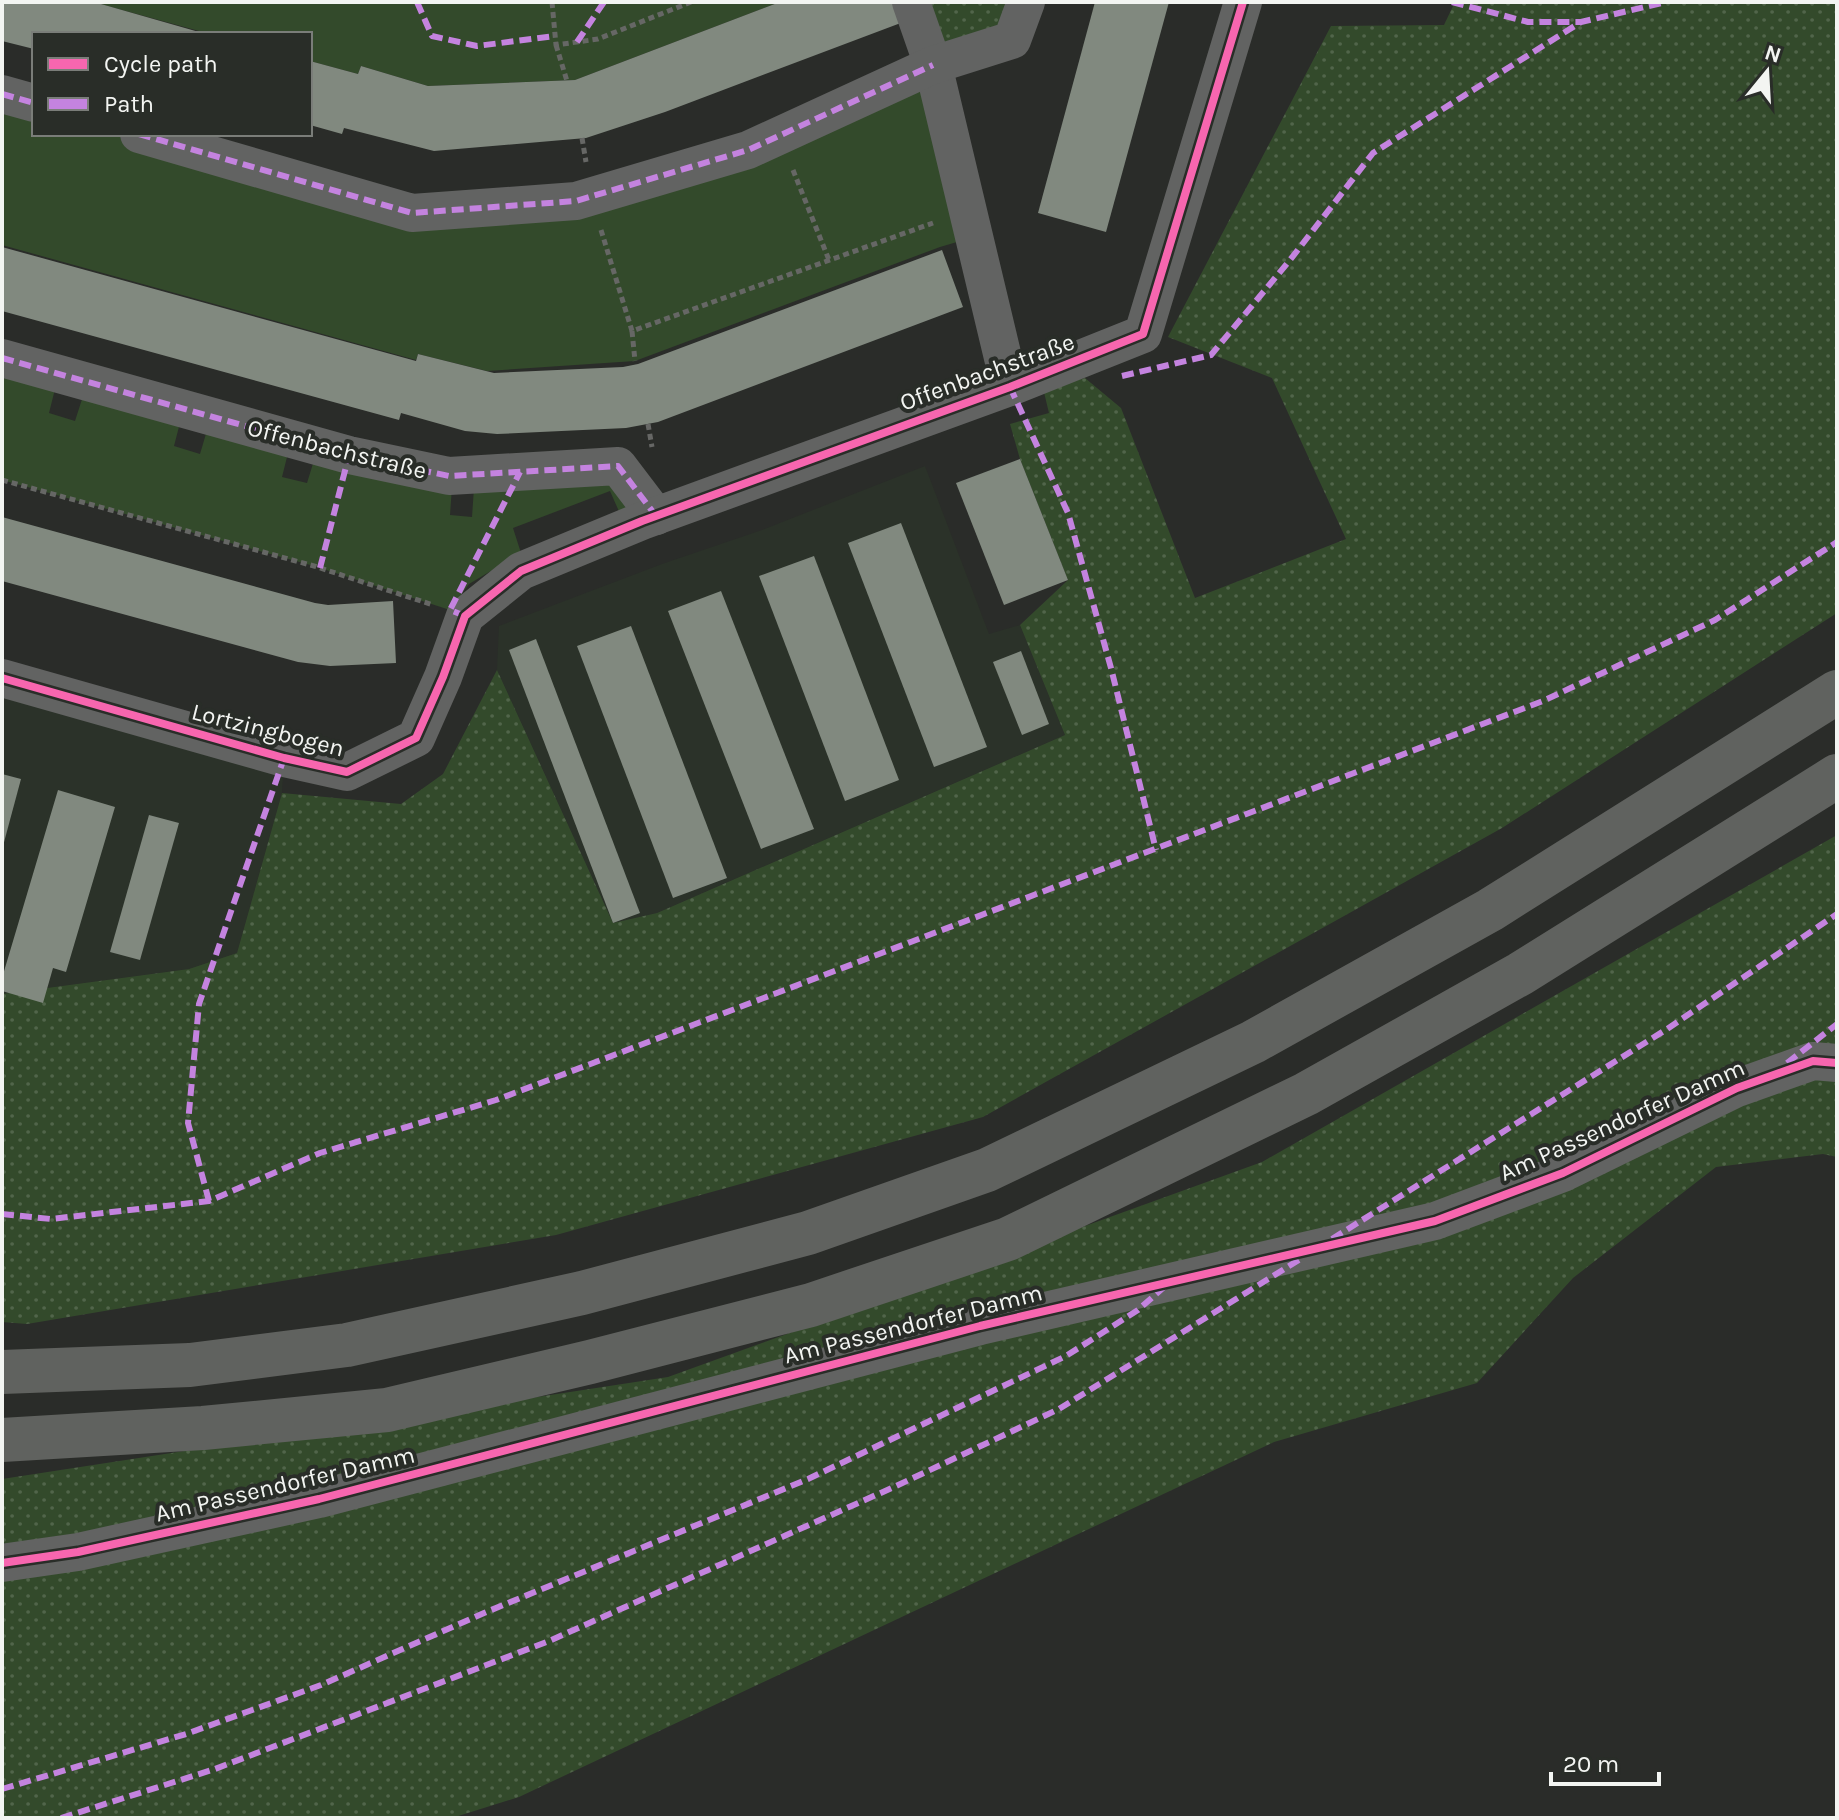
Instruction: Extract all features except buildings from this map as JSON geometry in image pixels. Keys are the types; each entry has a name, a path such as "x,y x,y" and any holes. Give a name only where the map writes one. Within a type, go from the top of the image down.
{"highway":[{"path":"2,1372 190,1365 347,1345 582,1293 808,1233 987,1170 1253,1042 1476,918 1837,692"},
{"path":"2,1440 203,1428 387,1410 811,1305 1008,1239 1306,1094 1520,974 1837,776"}],"street":[{"name":"Offenbachstraße","path":"911,2 933,65 1010,387"},
{"path":"146,136 412,213 576,201 748,150 933,65 1012,40 1026,2"},
{"name":"Offenbachstraße","path":"521,571 656,516 1010,387 1143,334 1243,2"},
{"path":"2,94 32,102"},
{"name":"Offenbachstraße","path":"2,358 349,455 449,476 618,466 656,516"},
{"name":"Lortzingbogen","path":"2,678 284,758 347,772 416,738 465,616 521,571"},
{"name":"Am Passendorfer Damm","path":"2,1563 78,1552 319,1499 980,1326 1435,1221 1563,1173 1737,1088 1825,1062"}],"path":[{"path":"552,2 556,45 567,81"},
{"path":"556,45 598,39 691,2"},
{"path":"779,136 829,260"},
{"path":"592,197 632,331 635,361"},
{"path":"632,331 968,210"},
{"path":"2,480 314,566 435,605"}],"shaded area":[{"path":"925,466 989,634 1020,625 1065,735 657,913 613,923 497,670 499,626 762,530"},
{"path":"2,678 284,758 282,793 237,953 189,969 2,994"}],"green space":[{"path":"93,2 780,2 575,80 428,86 361,66 358,74 312,62 312,32 203,32"},
{"path":"919,2 1022,2 1008,22 942,44"},
{"path":"1455,2 1837,2 1837,613 1502,828 983,1117 556,1235 27,1324 2,1322 2,994 189,969 237,953 282,793 401,804 443,774 497,670 613,923 657,913 1065,735 1020,625 1068,580 1020,459 1010,424 1049,413 1043,388 1085,378 1121,408 1195,598 1346,539 1272,378 1168,337 1331,26 1444,25"},
{"path":"933,65 974,237 635,361 487,371 418,354 416,360 2,245 2,94 32,102 32,136 146,136 412,213 576,201"},
{"path":"2,370 56,385 49,413 75,421 84,393 181,419 174,446 200,454 208,427 289,449 282,477 307,483 315,457 452,487 450,515 472,517 474,488 614,483 628,506 621,516 610,491 513,528 521,553 469,584 450,610 314,566 2,480"},
{"path":"1837,835 1837,1157 1823,1154 1716,1167 1573,1278 1477,1383 1274,1442 519,1797 452,1818 2,1818 2,1479 668,1377 1262,1162"}],"marked path":[{"path":"417,2 432,36 477,46 555,36"},
{"path":"577,42 604,2"},
{"path":"1452,2 1528,22 1581,22"},
{"path":"1122,376 1211,355 1373,153 1581,22 1666,2"},
{"path":"146,136 412,213 576,201 748,150 933,65"},
{"path":"2,94 32,102"},
{"path":"2,358 349,455 449,476 618,466 656,516"},
{"path":"1010,387 1068,513 1111,668 1156,850"},
{"path":"320,568 349,455"},
{"path":"465,616 450,610 520,472"},
{"path":"2,1214 51,1219 209,1201 320,1153 496,1100 1543,701 1715,620 1837,542"},
{"path":"209,1201 188,1123 199,1004 284,758"},
{"path":"1332,1239 1667,1029 1837,914"},
{"path":"1787,1063 1837,1024"},
{"path":"61,1818 215,1769 549,1641 894,1487 1059,1409 1302,1258"},
{"path":"2,1789 186,1734 321,1685 484,1613 808,1479 1066,1356 1138,1310 1164,1287"}],"cycle path":[{"path":"2,678 284,758 347,772 416,738 465,616 521,571 642,521 1010,387 1143,334 1243,2"},
{"path":"2,1563 78,1552 319,1499 980,1326 1435,1221 1563,1173 1737,1088 1813,1061 1837,1063"}]}
